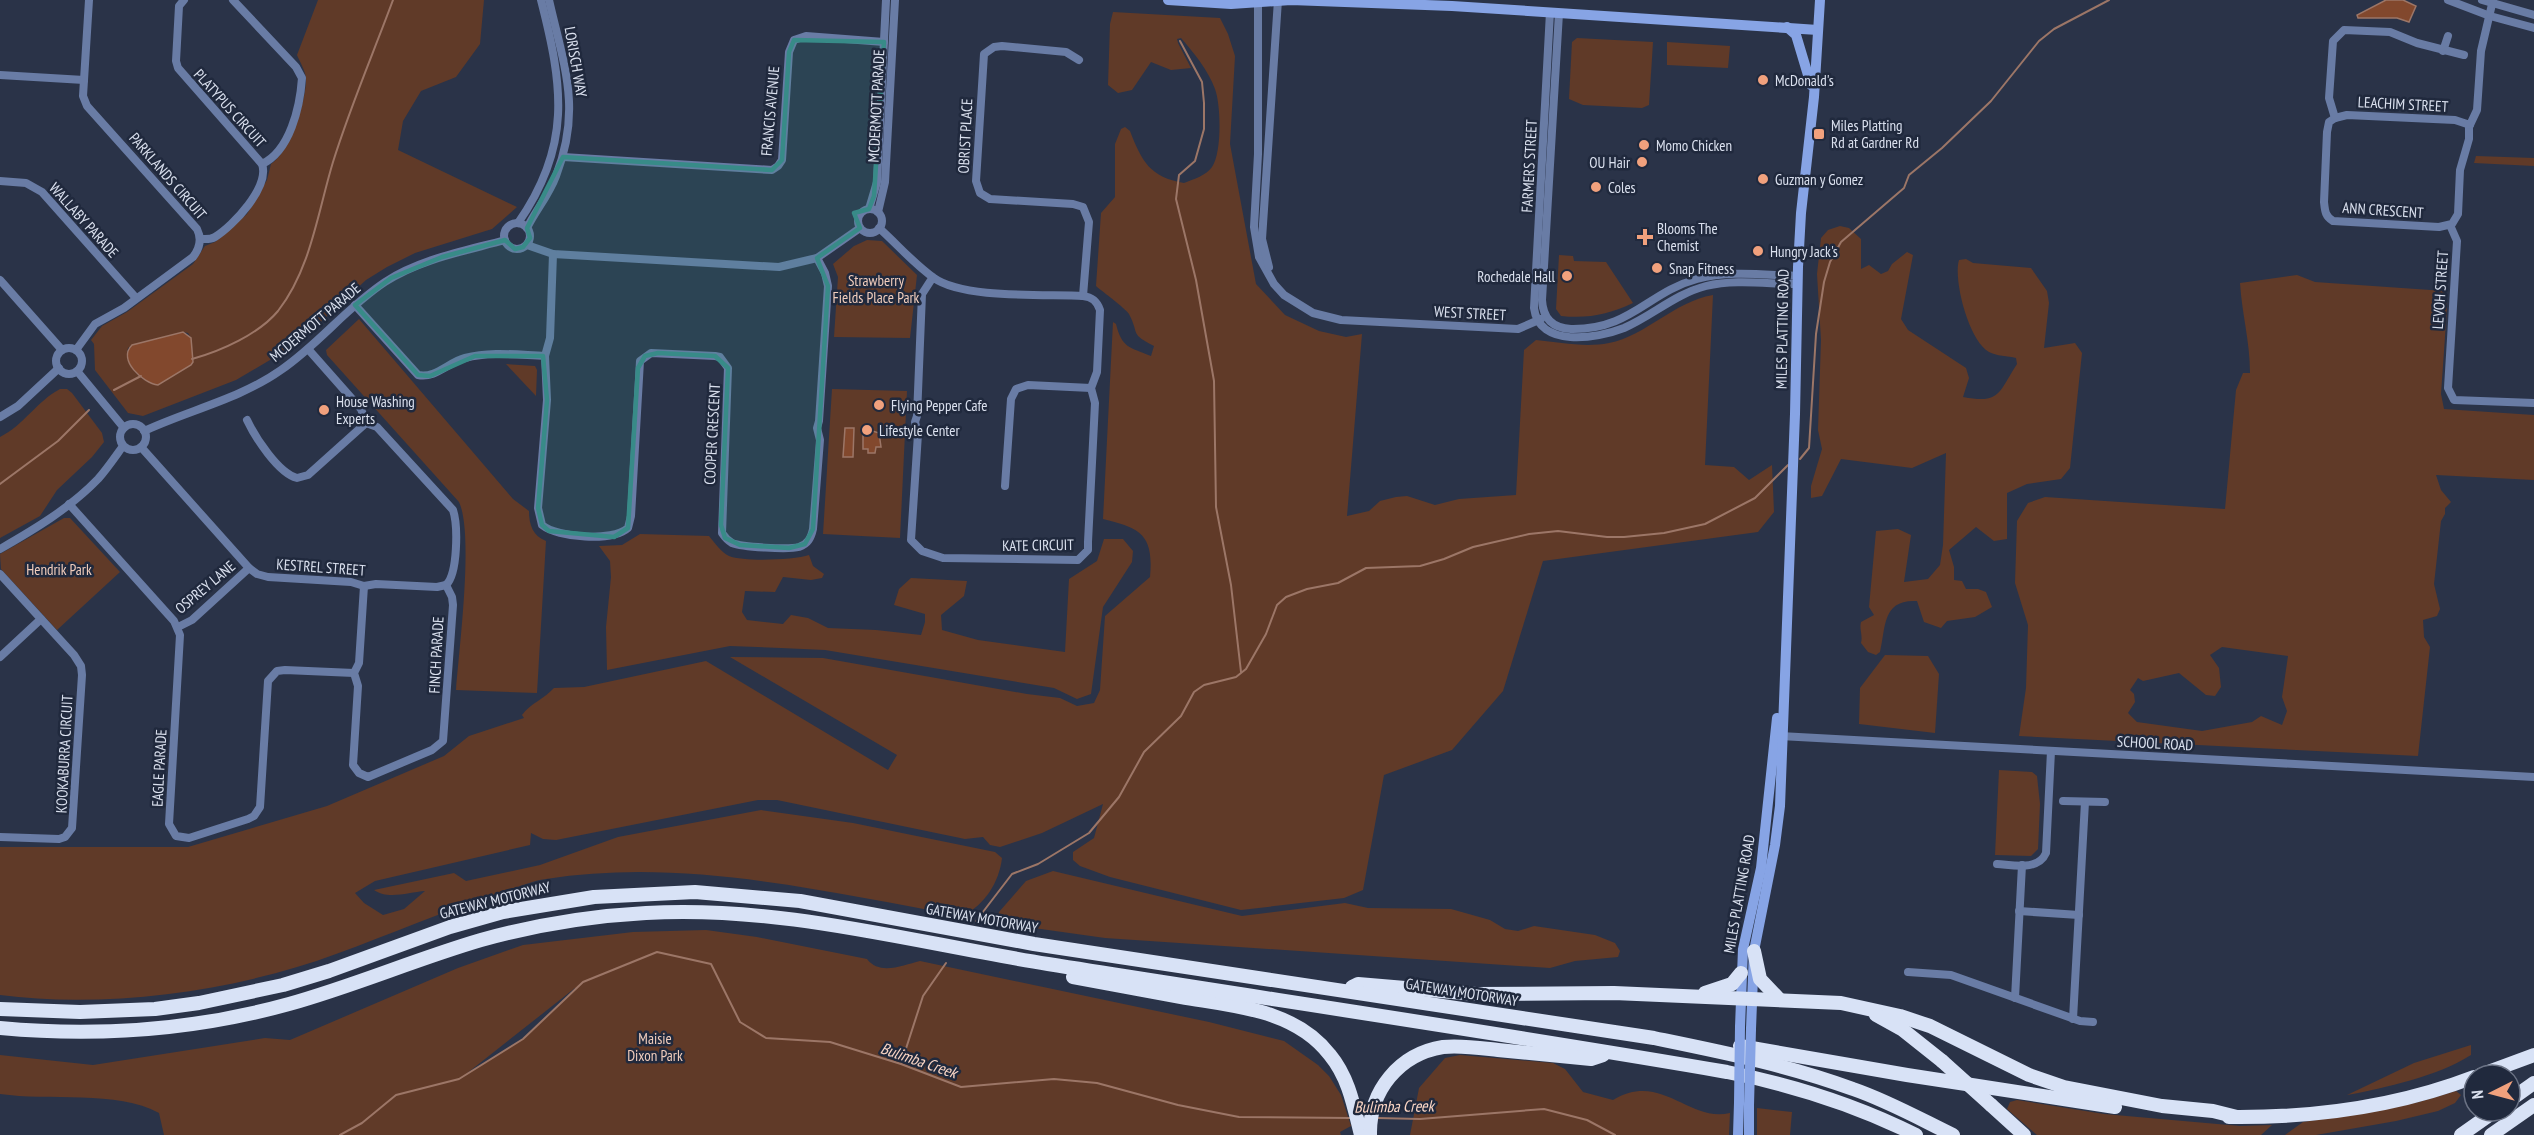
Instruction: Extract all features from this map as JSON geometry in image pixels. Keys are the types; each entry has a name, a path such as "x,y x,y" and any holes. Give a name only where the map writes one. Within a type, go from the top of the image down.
{"highway":[{"name":"GATEWAY MOTORWAY","path":"0,1009 126,1011 234,997 328,971 450,927 503,912 594,897 676,892 730,893 800,901 991,937 1654,1038 1762,1060 1824,1079 1881,1100 1953,1135"},
{"path":"0,1028 63,1032 109,1031 217,1020 288,1004 507,933 580,920 647,913 715,912 792,919 1042,963 1727,1072 1790,1086 1849,1105 1916,1135"},
{"path":"1754,951 1760,979 1779,999"},
{"path":"1042,963 1064,976 1251,1010 1284,1020 1308,1033 1331,1055 1344,1077 1365,1132"},
{"path":"1695,996 1732,984 1741,973"},
{"path":"1345,991 1358,984 1495,995 1614,993 1779,999 1859,1005 1930,1026 2029,1075 2064,1087 2162,1106 2213,1111 2237,1118"},
{"path":"1859,1005 1903,1030 1942,1061 2024,1135"},
{"path":"1654,1038 1729,1044 1928,1078 2157,1113 2237,1118 2296,1116 2363,1107 2434,1091 2462,1081"},
{"path":"1365,1132 1376,1100 1385,1083 1398,1068 1415,1056 1436,1049 1466,1047 1591,1059 1611,1053"},
{"path":"2512,1063 2534,1055"},
{"path":"2491,1135 2534,1105"},
{"path":"2461,1135 2478,1123"}],"main road":[{"path":"1168,0 1231,4 1278,0 1452,6 1818,30"},
{"path":"1418,0 1452,6"},
{"name":"MILES PLATTING ROAD","path":"1738,1135 1744,1104 1746,998 1759,917 1776,845 1779,736 1795,414 1801,213 1814,97 1820,0"},
{"path":"1787,27 1796,35 1803,51 1814,97"},
{"name":"MILES PLATTING ROAD","path":"1746,998 1741,973 1746,931 1761,868 1779,736"},
{"name":"MILES PLATTING ROAD","path":"1744,1104 1749,1135"}],"street":[{"name":"PARKLANDS CIRCUIT","path":"76,350 95,324 193,257 197,252 200,239 197,229 87,105 83,96 89,0"},
{"name":"PLATYPUS CIRCUIT","path":"184,0 179,6 176,61 178,68 262,164 264,176 244,212 214,238 200,239"},
{"name":"PLATYPUS CIRCUIT","path":"233,0 296,67 302,78 290,134 276,156 262,164"},
{"name":"LORISCH WAY","path":"518,223 542,183 552,155 557,131 558,87 554,51 541,0"},
{"name":"LORISCH WAY","path":"527,228 547,196 563,157 570,109 569,86 549,0"},
{"name":"MCDERMOTT PARADE","path":"869,209 877,182 885,0"},
{"name":"MCDERMOTT PARADE","path":"878,212 885,182 895,0"},
{"path":"1278,0 1262,238 1264,256 1284,295"},
{"path":"2448,0 2490,16 2534,28"},
{"path":"2482,0 2492,1 2534,15"},
{"path":"1258,1 1258,154 1254,227 1259,257 1274,284 1284,295"},
{"path":"2450,225 2458,214 2460,170 2469,139 2470,124 2477,110 2481,51 2492,1"},
{"name":"FARMERS STREET","path":"1541,319 1541,249 1555,12"},
{"name":"ANN CRESCENT","path":"2450,225 2439,227 2328,218 2324,202 2327,132 2330,122 2335,118 2329,98 2333,41 2340,32 2349,29 2390,32 2416,44 2464,55"},
{"name":"FRANCIS AVENUE","path":"563,157 772,170 782,160 789,52 794,40 806,36 884,42"},
{"path":"2443,51 2448,36"},
{"name":"OBRIST PLACE","path":"1080,60 1066,52 1002,46 994,47 984,54 976,181 980,194 990,199 1073,204 1083,207 1089,222 1083,296"},
{"path":"0,75 84,80"},
{"name":"LEACHIM STREET","path":"2335,118 2347,115 2455,120 2470,124"},
{"path":"1258,154 1268,154"},
{"name":"WALLABY PARADE","path":"0,181 26,183 42,192 136,298"},
{"path":"860,228 859,216 869,209 878,212 881,219 879,228"},
{"path":"526,245 530,238 527,228 518,223 507,228 505,240 515,249 526,245 553,254 779,267 817,258 860,228"},
{"name":"LEVOH STREET","path":"2450,225 2457,241 2448,392 2454,400 2533,404"},
{"path":"860,228 868,233 879,228"},
{"path":"879,228 933,277 966,290 1083,296"},
{"name":"MCDERMOTT PARADE","path":"144,430 242,391 280,371 391,278 419,266 505,240"},
{"name":"COOPER CRESCENT","path":"553,254 550,338 544,356 548,377 538,508 542,525 549,531 565,534 614,537 628,528 631,516 640,361 651,353 715,356 726,363 729,375 722,532 731,543 740,545 797,547 811,538 813,530 820,440 817,428 828,285 817,258"},
{"path":"1722,274 1722,283"},
{"path":"1541,319 1563,328 1603,326 1638,311 1694,279 1722,274 1798,280"},
{"name":"KATE CIRCUIT","path":"933,277 922,294 915,422 918,434 911,540 922,551 943,558 1070,561 1083,556 1088,550 1095,413 1095,403 1090,388 1097,372 1100,310 1095,300 1083,296"},
{"path":"0,280 62,350"},
{"path":"1541,319 1545,331 1555,335 1584,336 1605,333 1624,327 1685,293 1722,283 1798,280"},
{"name":"WEST STREET","path":"1284,295 1313,313 1341,320 1518,330 1541,319"},
{"path":"356,305 418,375 430,376 455,361 475,356 489,354 544,356"},
{"path":"69,348 76,350 82,360 77,371 69,374 59,369 57,361 62,350 69,348"},
{"name":"FINCH PARADE","path":"308,349 361,409 366,423 377,427 453,510 456,522 453,575 446,585 453,604 445,734 440,746 373,776 359,773 353,765 358,686 354,673 359,663 364,586"},
{"path":"0,417 18,406 59,369"},
{"path":"77,371 124,428"},
{"path":"1005,486 1011,399 1016,389 1028,386 1090,388"},
{"path":"248,420 254,436 285,472 297,478 308,476 366,423"},
{"path":"133,424 144,430 146,438 141,447 130,450 123,446 120,437 124,428 133,424"},
{"path":"0,549 43,524 69,504 98,479 123,446"},
{"name":"KESTREL STREET","path":"141,447 249,568 257,574 268,577 351,582 364,586 376,584 437,587 446,585"},
{"path":"69,504 178,627"},
{"name":"OSPREY LANE","path":"178,627 192,620 249,568"},
{"name":"KOOKABURRA CIRCUIT","path":"0,574 74,655 81,666 74,824 69,833 59,839 0,837"},
{"path":"0,657 41,619"},
{"name":"EAGLE PARADE","path":"178,627 180,635 169,824 173,833 179,837 189,837 248,819 254,816 260,807 268,681 271,675 285,670 354,673"},
{"name":"SCHOOL ROAD","path":"1779,736 2534,777"},
{"path":"1997,864 2033,865 2040,862 2046,853 2051,751"},
{"path":"2063,801 2105,802"},
{"path":"2073,1019 2085,802"},
{"path":"2014,998 2022,865"},
{"path":"2019,911 2079,915"},
{"path":"1908,972 1951,975 2073,1019 2093,1022"}],"highlighted area":[{"path":"794,40 884,42 874,196 869,209 854,213 860,228 817,258 828,286 813,529 805,544 789,548 740,545 725,538 721,525 728,368 715,356 658,353 645,356 638,368 628,528 614,537 549,531 542,525 538,508 547,400 543,356 475,356 430,376 418,375 355,305 391,278 442,257 505,240 515,249 523,247 530,238 527,228 563,157 772,170 782,160 789,52"}],"green space":[{"path":"318,0 484,0 480,44 456,77 421,91 403,121 398,150 517,207 492,229 415,253 387,267 366,280 297,344 236,380 143,416 128,413 95,370 94,344 91,340 102,326 127,312 193,264 205,246 215,242 247,214 267,180 271,164 284,149 296,125 306,87 304,69 297,55","holes":["183,332 188,333 191,338 193,362 158,385 140,377 131,366 127,354 128,348 132,345"]},
{"path":"1113,12 1220,18 1228,34 1235,56 1230,144 1256,284 1285,315 1319,331 1346,337 1362,334 1347,516 1369,511 1380,501 1396,497 1407,496 1435,505 1459,499 1516,495 1524,350 1536,340 1590,345 1609,343 1635,334 1685,304 1713,295 1705,465 1734,467 1749,480 1772,465 1774,512 1758,532 1543,561 1503,691 1452,750 1384,775 1363,890 1344,898 1241,910 1110,877 1080,866 1073,860 1073,852 1094,838 1103,804 1042,833 1000,847 990,845 983,837 965,839 777,800 758,800 556,840 543,839 531,833 530,845 375,881 355,893 364,903 383,915 404,909 425,891 386,895 374,890 454,873 466,881 540,865 618,837 761,810 853,823 995,852 1002,858 998,876 984,899 963,916 808,888 703,875 651,872 598,873 546,879 478,900 336,954 257,978 171,994 127,998 83,1000 0,995 0,847 188,847 327,806 444,756 469,736 524,718 522,715 533,704 554,688 584,687 706,661 888,770 897,755 730,657 823,658 1060,698 1077,706 1094,703 1100,690 1105,616 1150,577 1151,563 1150,551 1142,535 1127,526 1103,519 1113,322 1128,346 1151,356 1154,346 1138,336 1129,314 1096,286 1101,213 1115,197 1115,144 1121,129 1125,127 1130,131 1143,159 1155,172 1163,177 1184,183 1203,175 1212,167 1218,151 1220,129 1217,96 1209,75 1181,38 1177,39 1178,43 1191,68 1171,70 1151,62 1132,90 1118,93 1108,85 1110,24"},
{"path":"1577,38 1653,42 1649,105 1642,108 1583,105 1569,99 1572,42"},
{"path":"1667,42 1730,46 1728,68 1667,65"},
{"path":"2476,156 2534,158 2534,166 2474,163"},
{"path":"1840,226 1849,228 1861,239 1861,269 1869,265 1881,274 1888,271 1892,264 1907,252 1913,255 1901,319 1908,330 1966,368 1969,378 1963,397 1985,399 1997,394 2017,364 2016,358 1989,352 1975,336 1964,309 1958,281 1959,260 2031,268 2047,291 2049,303 2044,348 2075,343 2082,353 2070,468 2061,479 2027,484 2007,493 2007,539 1994,541 1976,527 1949,550 1954,567 1954,580 1962,581 1966,589 1986,592 1992,607 1975,617 1947,621 1941,628 1924,622 1917,601 1897,605 1888,616 1880,652 1876,655 1868,652 1861,643 1860,627 1861,622 1874,615 1869,607 1876,531 1898,529 1911,535 1904,582 1928,579 1940,565 1943,545 1946,453 1912,468 1841,459 1822,496 1811,498 1811,486 1822,449 1818,430 1821,340 1817,274 1821,238 1828,230"},
{"name":"Strawberry Fields Place Park","path":"867,240 882,241 917,275 910,338 834,337 838,277 833,264 854,246"},
{"path":"1559,255 1573,256 1574,261 1606,262 1633,303 1598,315 1561,316 1556,309"},
{"path":"2297,275 2315,282 2445,291 2447,308 2441,394 2444,409 2534,415 2534,480 2436,475 2441,490 2451,502 2445,508 2441,521 2434,584 2440,609 2437,616 2423,620 2424,637 2430,647 2418,756 2019,736 2026,688 2028,625 2015,583 2017,521 2028,503 2045,497 2225,509 2236,390 2243,373 2250,373 2240,283","holes":["2222,647 2288,656 2282,697 2287,711 2282,725 2261,716 2252,722 2202,731 2137,722 2128,713 2135,702 2134,694 2130,690 2138,678 2143,681 2179,673 2206,695 2215,696 2221,687 2219,668 2210,655"]},
{"path":"359,319 513,499 529,511 533,529 546,541 537,693 456,690 465,565 463,518 459,502 327,355 326,350"},
{"path":"506,364 535,366 537,370 536,396"},
{"path":"60,389 67,389 72,393 102,433 104,442 92,457 57,490 40,516 0,538 0,437"},
{"name":"Lifestyle Center","path":"832,389 907,391 900,538 823,534"},
{"name":"Hendrik Park","path":"64,518 70,518 120,572 57,630 1,569 0,554"},
{"path":"640,534 709,536 726,555 736,558 757,560 809,555 813,566 824,574 822,578 811,580 783,577 775,592 745,591 742,612 747,620 783,624 791,615 808,618 828,628 921,635 925,614 894,605 899,589 911,578 967,581 964,596 941,615 942,630 978,640 1065,652 1069,579 1097,561 1104,539 1123,539 1133,551 1132,562 1103,607 1091,694 1077,699 1054,688 825,650 730,646 607,670 606,627 611,577 610,561 599,546 622,545"},
{"path":"1885,655 1928,656 1939,674 1935,733 1859,724 1860,688"},
{"path":"1999,770 2032,772 2037,776 2040,804 2038,849 2031,856 1995,855"},
{"path":"1053,871 1242,916 1345,903 1368,908 1451,909 1490,920 1505,929 1518,931 1534,926 1595,935 1615,943 1620,951 1618,957 1575,961 1550,968 1105,938 1005,924 997,919 999,912 1026,881"},
{"name":"Maisie Dixon Park","path":"706,930 757,937 867,959 878,967 885,968 920,961 1209,1022 1284,1041 1318,1065 1329,1076 1341,1095 1351,1126 1340,1132 1341,1135 164,1135 159,1113 123,1101 0,1094 0,1055 93,1065 265,1038 290,1040 458,968 523,945 633,932","holes":["576,988 523,1039 466,1074"]},
{"path":"2471,1045 2471,1055 2443,1069 2394,1085 2347,1095 2414,1063"},
{"path":"1460,1055 1553,1063 1565,1069 1583,1092 1613,1100 1630,1093 1646,1091 1660,1094 1701,1111 1715,1114 1730,1113 1729,1135 1410,1135 1419,1088 1445,1058"},
{"path":"2456,1091 2461,1095 2455,1103 2438,1111 2316,1135 2285,1135 2303,1122 2419,1102"},
{"path":"2017,1100 2104,1114 2240,1126 2272,1125 2261,1135 2037,1135 2007,1109 2010,1102"},
{"path":"1757,1108 1792,1112 1790,1135 1757,1135"}],"shaded area":[{"path":"2386,0 2403,0 2416,6 2409,22 2397,18 2358,18 2357,15"},
{"path":"183,332 191,338 193,362 191,365 158,385 146,380 134,370 128,357 128,351 132,345"},
{"path":"845,428 854,428 853,457 843,457"},
{"path":"863,428 879,433 881,447 876,447 875,453 868,453 868,449 863,449"}],"waterway":[{"path":"192,359 227,346 261,327 278,311 289,295 306,258 340,141 393,0"},
{"path":"1800,459 1809,448 1816,334 1824,282 1830,262 1841,242 1904,188 1909,175 1942,148 1991,101 2039,41 2054,29 2109,0"},
{"path":"1180,41 1202,82 1204,129 1195,161 1179,175 1176,199 1196,280 1214,381 1216,507 1231,585 1241,672"},
{"path":"114,390 141,376"},
{"path":"0,484 58,441 89,410"},
{"path":"976,921 1012,874 1038,864 1089,833 1119,797 1144,752 1181,716 1194,692 1204,685 1236,677 1246,669 1266,634 1277,605 1286,597 1307,589 1338,583 1366,568 1420,566 1473,547 1529,534 1558,531 1624,537 1664,533 1705,524 1755,498 1788,465"},
{"name":"Bulimba Creek","path":"340,1135 362,1123 396,1095 459,1079 523,1039 583,982 657,952 711,964 740,1022 766,1038 830,1042 901,1064 961,1087 1054,1079 1097,1083 1178,1105 1239,1117 1350,1118"},
{"path":"901,1064 923,996 946,963"},
{"name":"Bulimba Creek","path":"1377,1118 1420,1119 1544,1109 1587,1120 1615,1135"}],"place":[{"name":"McDonald's","path":"1763,80"},
{"name":"Miles Platting Rd at Gardner Rd","path":"1819,134"},
{"name":"Momo Chicken","path":"1644,145"},
{"name":"OU Hair","path":"1642,162"},
{"name":"Guzman y Gomez","path":"1763,179"},
{"name":"Coles","path":"1596,187"},
{"name":"Blooms The Chemist","path":"1645,237"},
{"name":"Hungry Jack's","path":"1758,251"},
{"name":"Snap Fitness","path":"1657,268"},
{"name":"Rochedale Hall","path":"1567,276"},
{"name":"Flying Pepper Cafe","path":"879,405"},
{"name":"House Washing Experts","path":"324,410"},
{"name":"Lifestyle Center","path":"867,430"}]}
